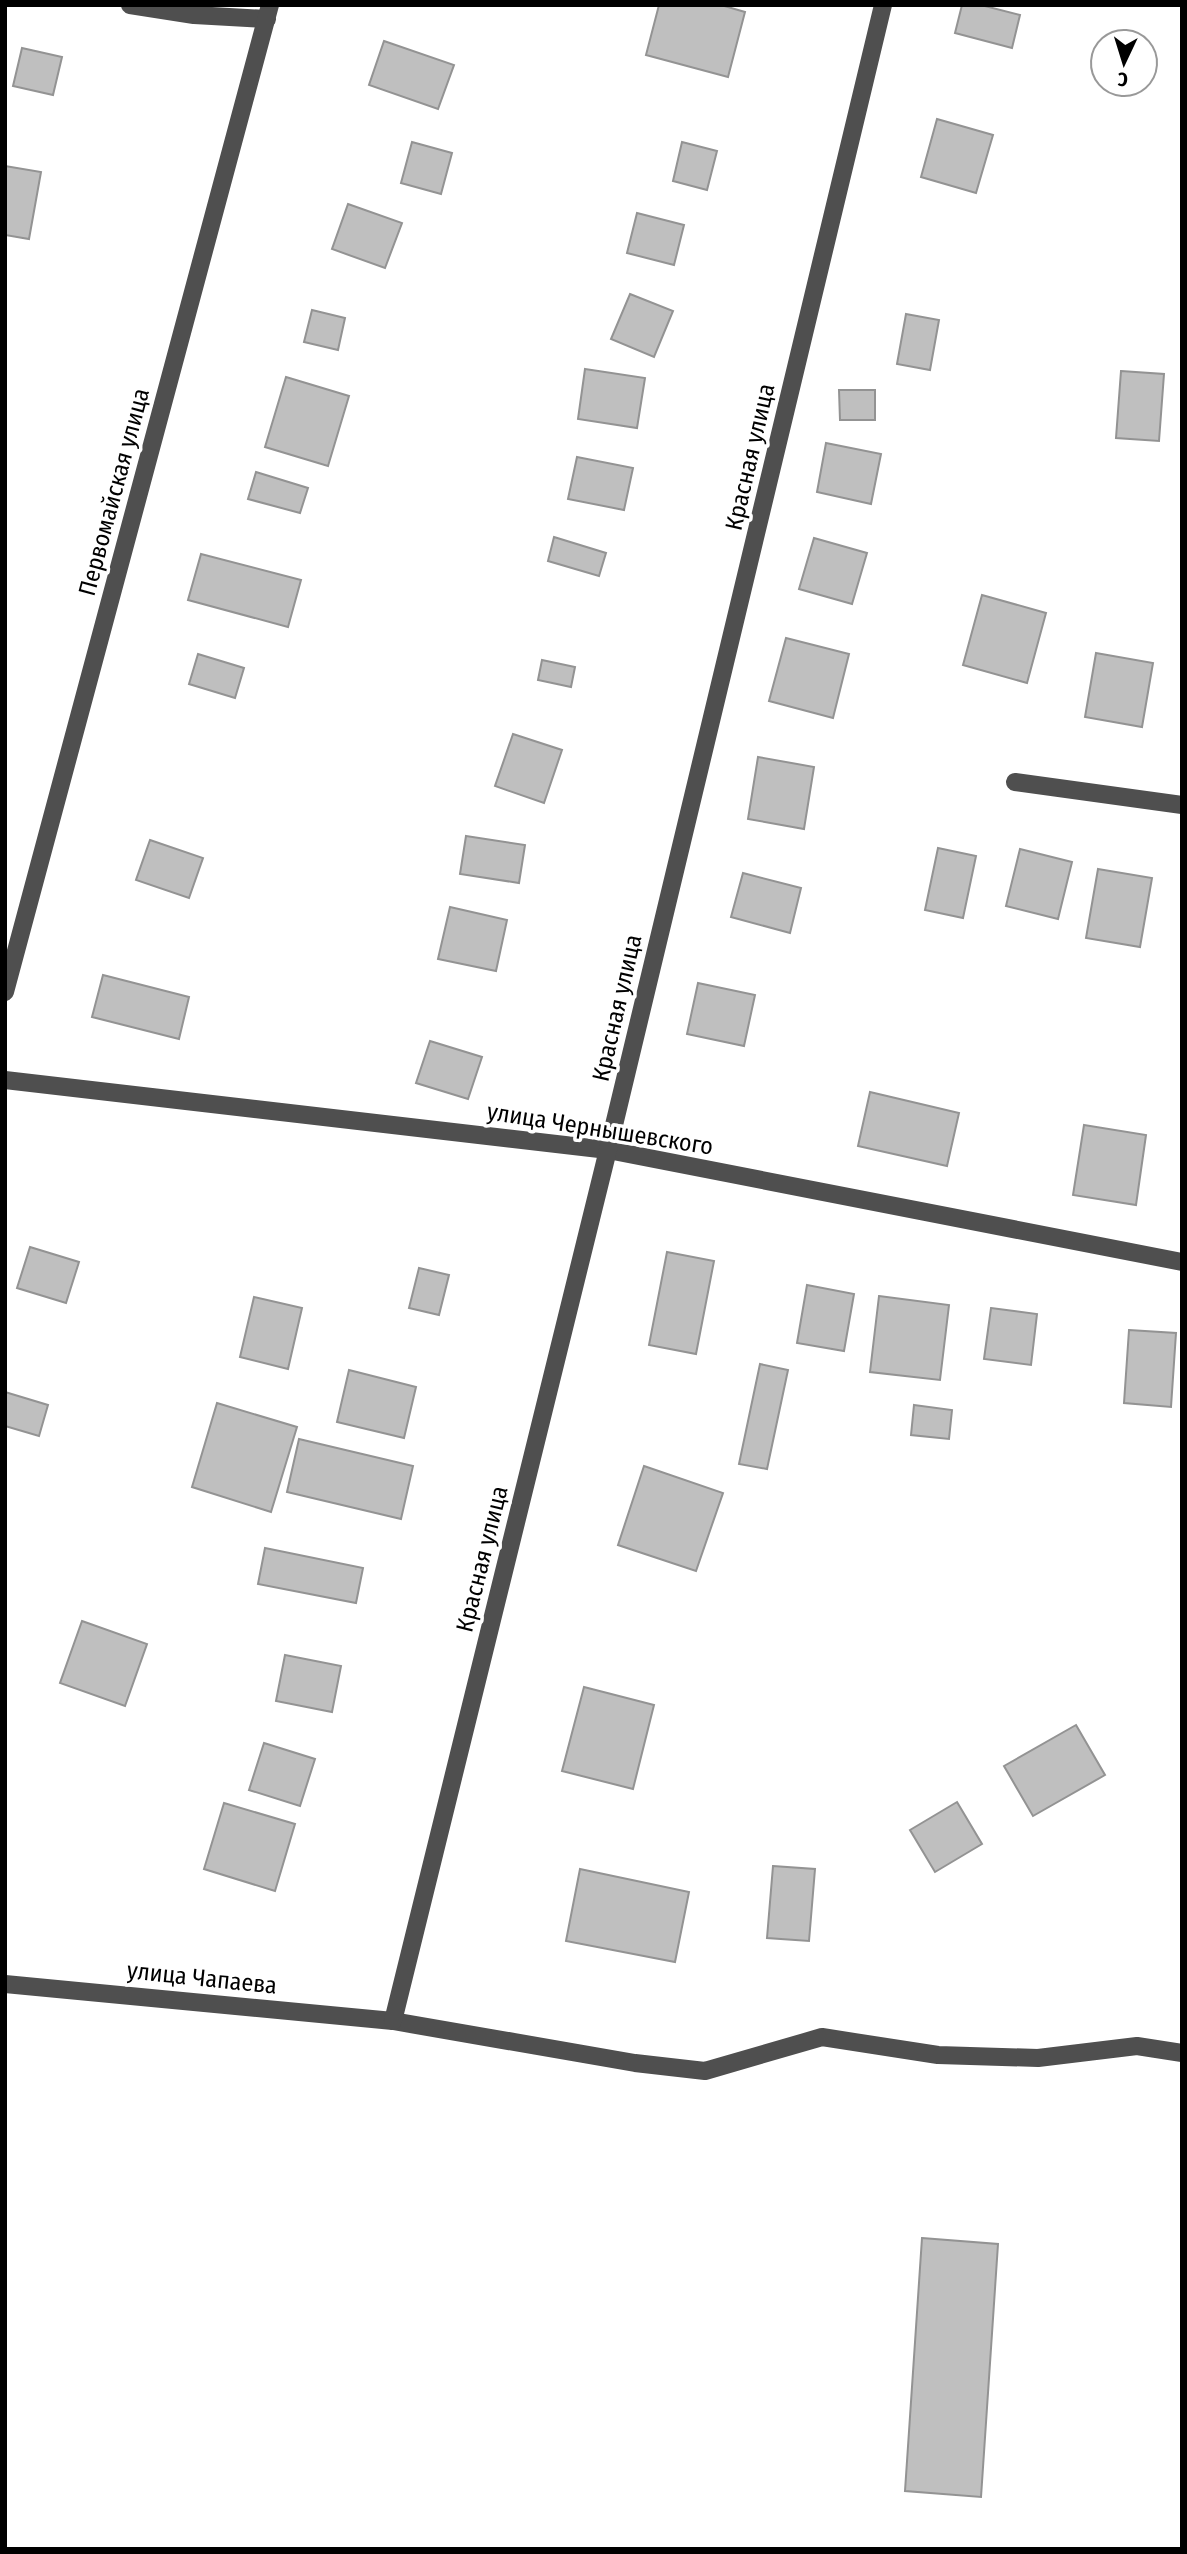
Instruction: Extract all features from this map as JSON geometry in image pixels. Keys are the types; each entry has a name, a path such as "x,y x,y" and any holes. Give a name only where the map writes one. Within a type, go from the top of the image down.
{"street":[{"path":"130,5 194,15 269,12"},
{"name":"Красная улица","path":"393,2021 608,1150 883,5"},
{"name":"Первомайская улица","path":"5,992 269,12"},
{"path":"1015,782 1182,805"},
{"name":"улица Чернышевского","path":"5,1080 608,1150 1182,1262"},
{"name":"улица Чапаева","path":"5,1984 393,2021 635,2063 705,2071 822,2037 938,2055 1038,2058 1137,2046 1182,2053"}],"building":[{"path":"659,5 721,5 745,12 728,77 646,55"},
{"path":"962,5 981,5 1020,15 1012,48 955,33"},
{"path":"384,41 454,65 438,109 369,85"},
{"path":"22,48 62,57 53,95 13,86"},
{"path":"937,119 993,135 976,193 921,177"},
{"path":"412,142 452,153 441,194 401,183"},
{"path":"682,142 717,151 707,190 673,181"},
{"path":"5,166 41,172 29,239 5,235"},
{"path":"348,204 402,223 385,268 332,249"},
{"path":"637,213 684,225 674,265 627,253"},
{"path":"630,294 673,311 654,357 611,339"},
{"path":"312,310 345,318 338,350 304,342"},
{"path":"906,314 939,320 930,370 897,364"},
{"path":"585,369 645,378 637,428 578,419"},
{"path":"1121,371 1164,374 1159,441 1116,438"},
{"path":"286,377 349,396 328,466 265,447"},
{"path":"839,390 875,390 875,420 840,420"},
{"path":"826,443 881,454 871,504 817,492"},
{"path":"577,457 633,468 624,510 568,499"},
{"path":"256,472 308,488 300,513 248,499"},
{"path":"554,537 606,553 599,576 548,561"},
{"path":"814,538 867,553 852,604 799,589"},
{"path":"201,554 301,580 288,627 188,600"},
{"path":"982,595 1046,613 1027,683 963,665"},
{"path":"786,638 849,654 833,718 769,701"},
{"path":"1096,653 1153,663 1142,727 1085,717"},
{"path":"198,654 244,668 235,698 189,684"},
{"path":"542,660 575,667 571,687 538,680"},
{"path":"513,734 562,750 544,803 495,786"},
{"path":"758,757 814,767 804,829 748,819"},
{"path":"466,836 525,845 519,883 460,874"},
{"path":"150,840 203,858 189,898 136,880"},
{"path":"938,848 976,856 963,918 925,910"},
{"path":"1020,849 1072,862 1058,919 1006,906"},
{"path":"1098,869 1152,878 1140,947 1086,938"},
{"path":"743,873 801,888 790,933 731,917"},
{"path":"450,907 507,920 496,971 438,959"},
{"path":"103,975 189,997 179,1039 92,1017"},
{"path":"698,983 755,995 744,1046 687,1034"},
{"path":"430,1041 482,1057 468,1099 416,1083"},
{"path":"870,1092 959,1113 947,1166 858,1146"},
{"path":"1084,1125 1146,1135 1136,1205 1073,1195"},
{"path":"30,1247 79,1262 66,1303 17,1288"},
{"path":"667,1252 714,1261 696,1354 649,1345"},
{"path":"419,1268 449,1275 439,1315 409,1308"},
{"path":"807,1285 854,1294 844,1351 797,1343"},
{"path":"879,1296 949,1305 940,1380 870,1372"},
{"path":"254,1297 302,1308 288,1369 240,1357"},
{"path":"991,1308 1037,1314 1031,1365 984,1359"},
{"path":"1129,1330 1176,1333 1171,1407 1124,1403"},
{"path":"760,1364 788,1370 767,1469 739,1464"},
{"path":"349,1370 416,1387 404,1438 337,1422"},
{"path":"5,1392 48,1405 39,1436 5,1426"},
{"path":"217,1403 297,1427 271,1512 192,1487"},
{"path":"914,1405 952,1410 949,1439 911,1435"},
{"path":"299,1439 413,1466 401,1519 287,1492"},
{"path":"644,1466 723,1493 696,1571 618,1545"},
{"path":"265,1548 363,1568 356,1603 258,1584"},
{"path":"82,1621 147,1644 125,1706 60,1683"},
{"path":"285,1655 341,1666 332,1712 276,1701"},
{"path":"584,1687 654,1705 633,1789 562,1771"},
{"path":"1076,1725 1105,1775 1033,1816 1004,1766"},
{"path":"264,1743 315,1759 300,1806 249,1790"},
{"path":"957,1802 982,1844 935,1872 910,1830"},
{"path":"224,1803 295,1824 275,1891 204,1869"},
{"path":"773,1866 815,1869 809,1941 767,1938"},
{"path":"580,1869 689,1892 675,1962 566,1941"},
{"path":"922,2238 998,2244 981,2497 905,2491"}]}
